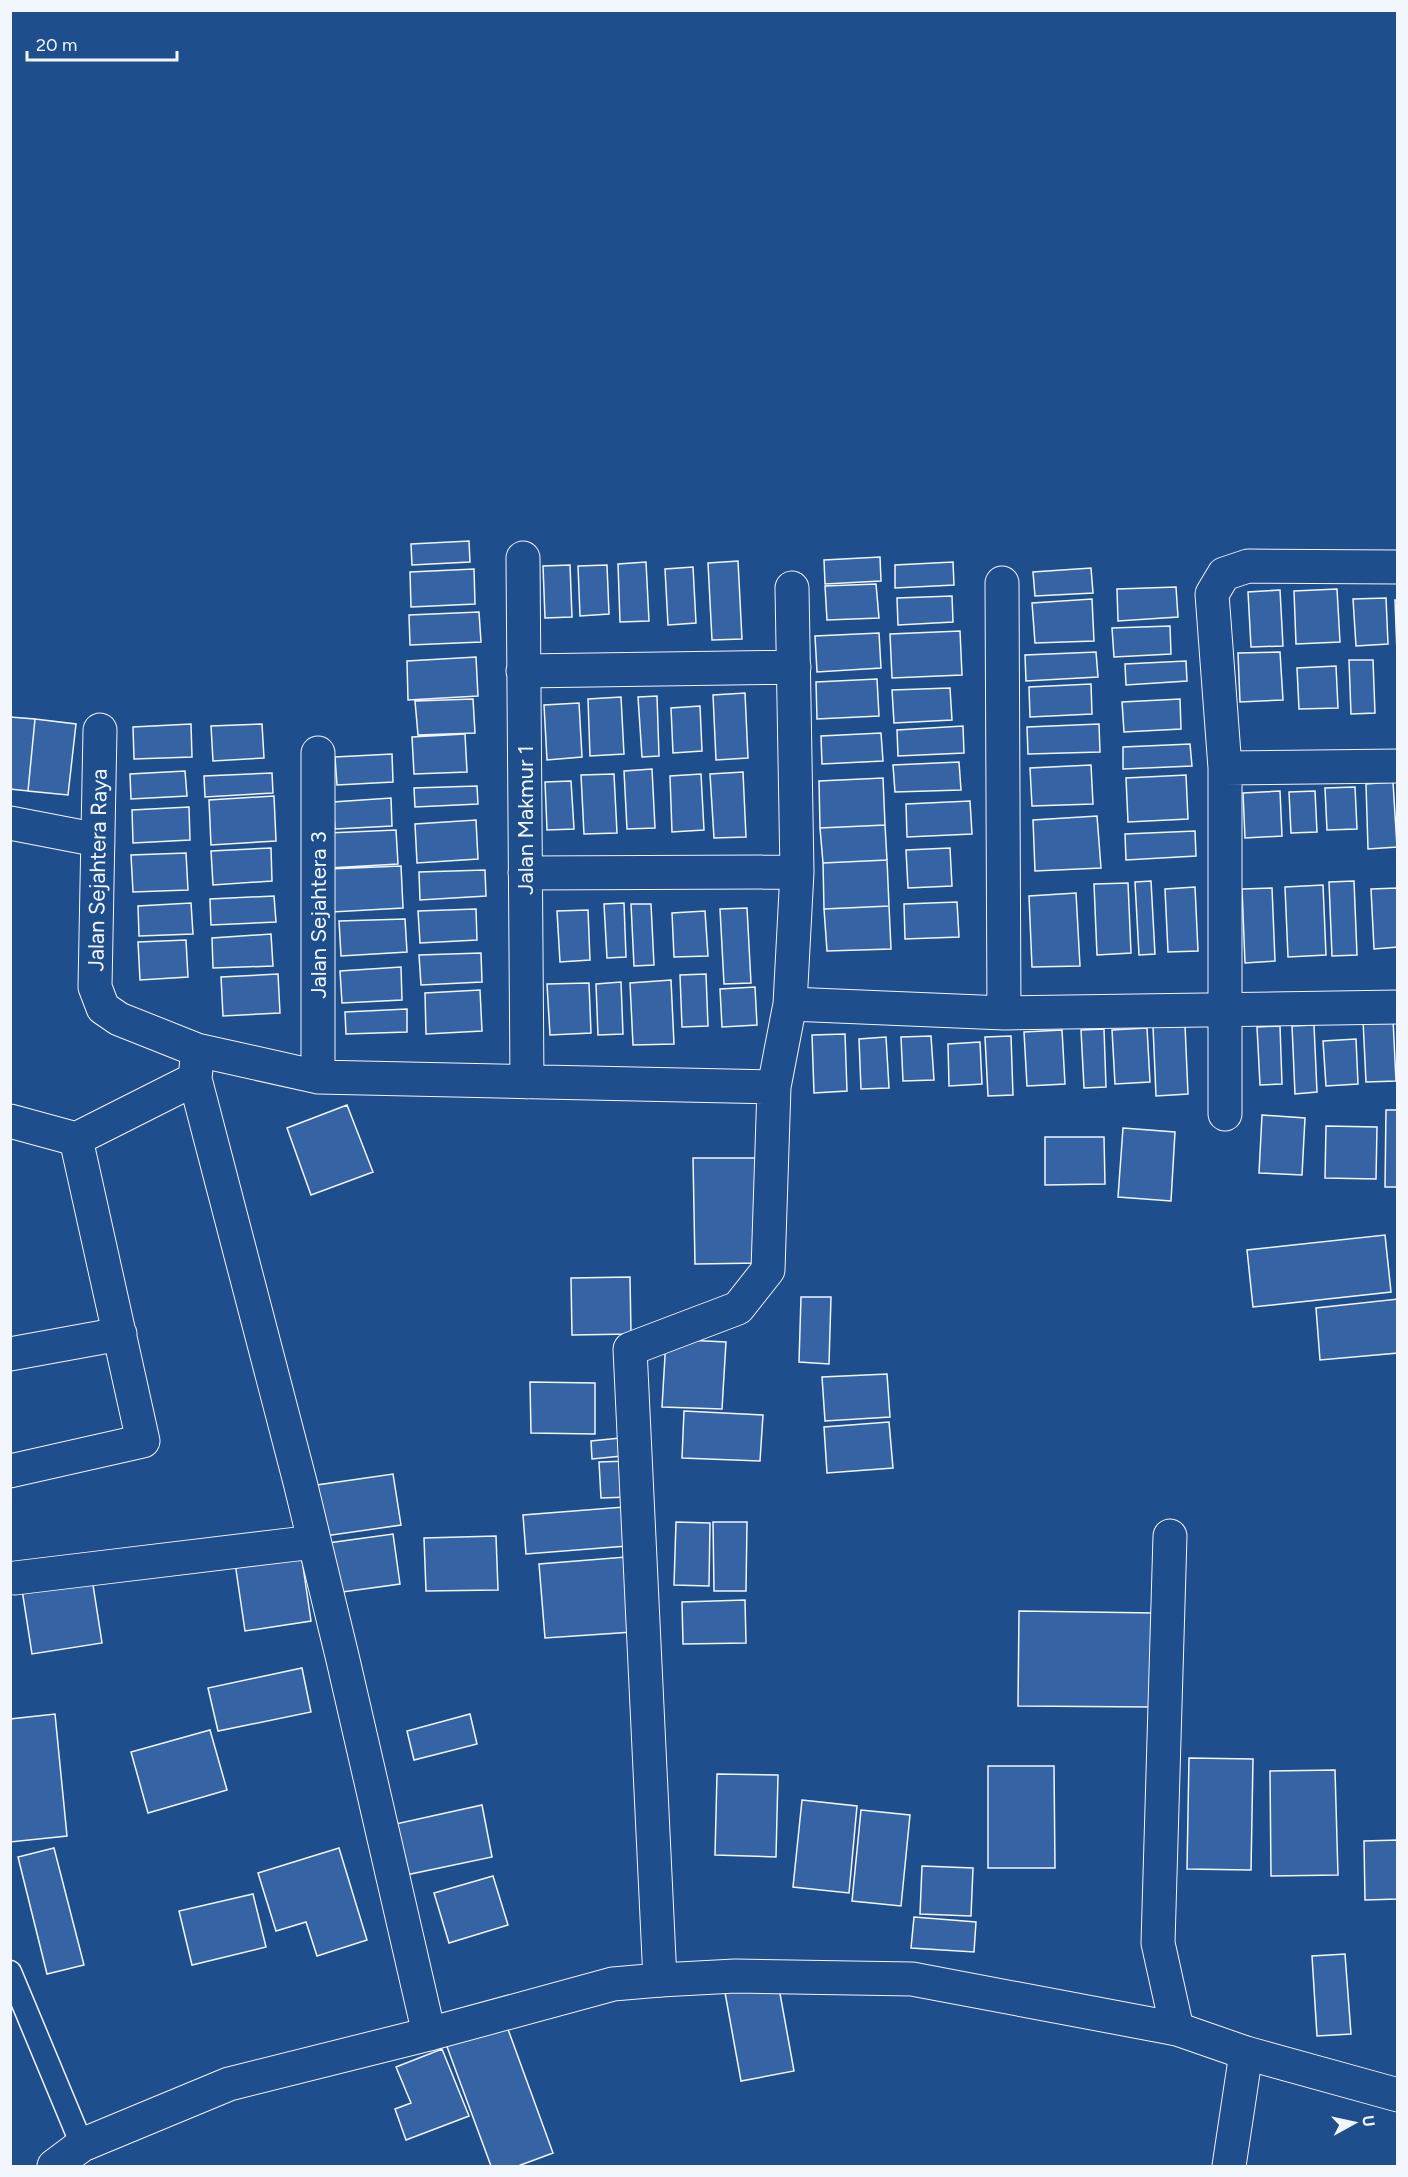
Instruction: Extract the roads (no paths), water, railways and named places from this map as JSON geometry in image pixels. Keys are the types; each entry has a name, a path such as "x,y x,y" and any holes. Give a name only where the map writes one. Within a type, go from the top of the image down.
{"street":[{"name":"Jalan Makmur 1","path":"523,558 527,1082"},
{"path":"1225,1114 1225,768 1212,594 1224,574 1248,566 1398,567"},
{"path":"1002,583 1004,1013"},
{"path":"660,1980 630,1349 738,1308 768,1270 774,1088 790,1004 797,872 792,588"},
{"path":"523,671 794,667"},
{"name":"Jalan Sejahtera Raya","path":"100,730 94,987 104,1008 196,1065"},
{"name":"Jalan Sejahtera 3","path":"318,753 318,1077"},
{"path":"1225,768 1398,766"},
{"path":"10,823 98,840"},
{"path":"525,873 797,872"},
{"path":"790,1004 1004,1013 1398,1007"},
{"path":"196,1065 314,1542 429,2034"},
{"path":"10,1145 76,1139 196,1065 318,1077 774,1088"},
{"path":"10,1120 76,1139"},
{"path":"10,1471 142,1441 76,1139"},
{"path":"10,1354 120,1334"},
{"path":"1170,1536 1158,1943 1178,2029"},
{"path":"15,1578 314,1542"},
{"path":"54,2166 82,2145 229,2084 429,2034 612,1984 735,1976 912,1979 1178,2029 1246,2053 1398,2095"},
{"path":"1228,2166 1246,2053"}],"lane":[{"path":"10,1972 82,2145"}]}
